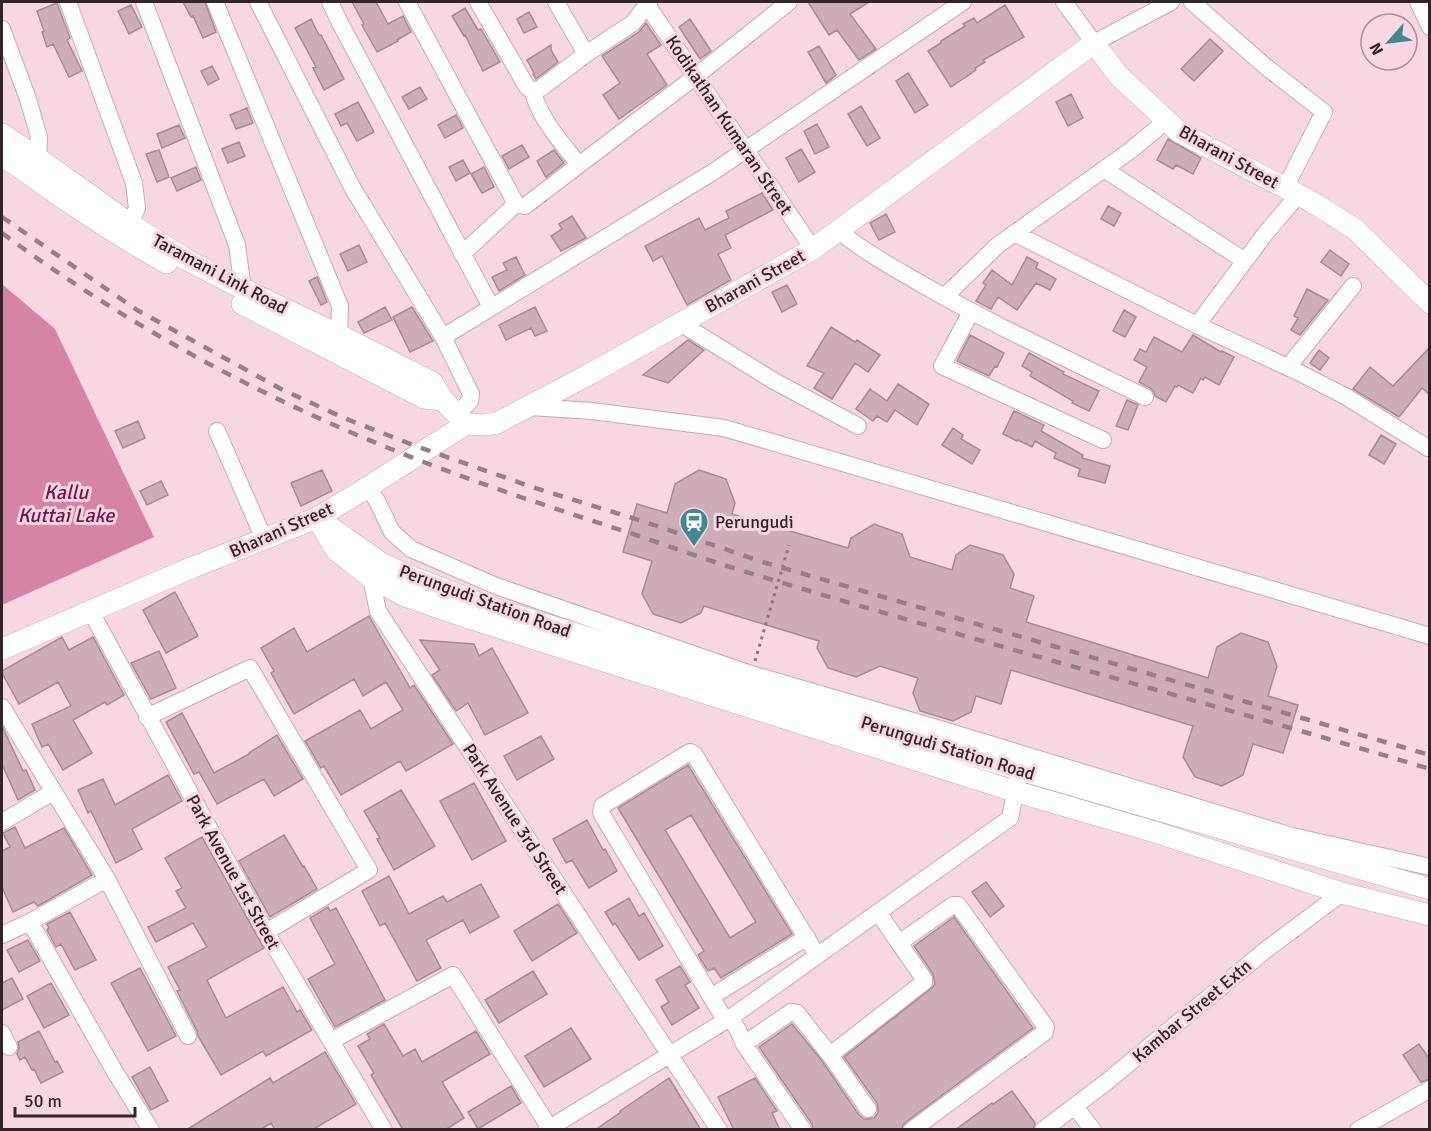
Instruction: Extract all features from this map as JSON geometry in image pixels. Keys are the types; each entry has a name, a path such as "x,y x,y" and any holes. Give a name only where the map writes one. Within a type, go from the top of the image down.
{"street":[{"path":"68,2 134,183 137,208 130,224"},
{"path":"144,2 237,245 243,289"},
{"path":"215,2 340,306 339,335"},
{"path":"258,2 352,188 443,337 471,394 471,401 455,413"},
{"path":"330,2 491,307"},
{"path":"407,2 516,204 525,206 789,2"},
{"path":"478,2 527,87 533,91 541,113 579,165"},
{"path":"556,2 586,54"},
{"path":"533,91 541,88 586,54 633,23 647,2"},
{"name":"Kodikathan Kumaran Street","path":"647,2 813,249"},
{"path":"443,337 713,172 963,2"},
{"path":"1064,2 1094,43 1171,2"},
{"path":"1192,2 1265,66 1323,112 1291,191 1264,234 1197,326"},
{"path":"1418,2 1430,27"},
{"path":"2,29 28,99 39,137 38,158"},
{"name":"Bharani Street","path":"2,649 90,610 317,518 368,488 455,413 484,425 497,423 531,407 813,249 1094,43 1118,75 1179,132 1312,202 1355,230 1428,299"},
{"path":"944,297 998,245 1131,150 1166,120"},
{"name":"Taramani Link Road","path":"2,134 130,224 187,260 432,382 455,413"},
{"name":"Taramani Link Road","path":"2,155 54,193 138,247 229,297 455,413"},
{"path":"1104,169 1245,261"},
{"path":"462,254 516,204"},
{"path":"838,230 888,264 944,297 1145,396"},
{"path":"1014,233 1197,326 1345,396 1428,448"},
{"path":"1288,368 1353,286"},
{"path":"972,312 942,366 1103,440"},
{"path":"680,324 774,381 858,426"},
{"path":"531,407 592,411 724,428 1430,636"},
{"path":"217,431 264,539"},
{"path":"368,488 392,532 411,549 496,586 938,737 1292,836 1430,867"},
{"name":"Perungudi Station Road","path":"317,518 335,549 371,578 405,596 469,618 1017,781 1430,889"},
{"name":"Perungudi Station Road","path":"317,518 381,562 415,578 495,609 938,737 1017,781 1155,832 1342,893 1430,915"},
{"name":"Park Avenue 3rd Street","path":"371,578 378,611 719,1130"},
{"name":"Park Avenue 1st Street","path":"90,610 266,932 384,1130"},
{"path":"147,717 250,668 369,870 266,932"},
{"path":"2,707 107,879 188,1036"},
{"path":"803,1130 744,1044 738,1030 711,997 601,813 602,806 690,752 694,754 817,955"},
{"path":"331,1041 453,975 547,1129 728,1019 1010,818 1017,781"},
{"path":"2,822 53,792"},
{"path":"2,936 107,879"},
{"name":"Kambar Street Extn","path":"1042,1130 1075,1107 1267,950 1342,893"},
{"path":"900,943 953,905 958,905 1047,1029 912,1130"},
{"path":"830,1055 924,982 878,912"},
{"path":"30,922 115,1072 151,1130"},
{"path":"711,997 807,938"},
{"path":"744,1044 791,1012 797,1013 830,1055 867,1109"},
{"path":"1358,1130 1430,1089"},
{"path":"1075,1107 1093,1130"}],"path":[{"path":"751,674 789,546"}],"water":[{"name":"Kallu Kuttai Lake","path":"2,284 55,329 154,537 2,605"}],"building":[{"path":"183,2 205,2 216,32 203,38 193,16 191,17"},
{"path":"352,2 376,2 388,24 403,16 411,32 377,52"},
{"path":"808,2 869,2 850,14 876,49 859,60 837,30 829,35"},
{"path":"57,3 70,38 67,40 82,71 69,77 53,44 47,47 37,11"},
{"path":"131,5 142,27 129,34 118,11"},
{"path":"1005,5 1024,37 983,60 985,62 975,68 976,70 951,87 928,51 965,26 963,24 974,18 977,23"},
{"path":"465,8 478,30 481,29 500,62 483,71 465,35 452,16"},
{"path":"529,12 537,27 524,33 517,19"},
{"path":"311,19 344,79 324,90 313,68 316,67 295,28"},
{"path":"690,19 711,51 700,59 679,27"},
{"path":"646,23 661,45 647,54 667,85 619,119 603,95 620,83 602,56 639,32"},
{"path":"1210,39 1223,51 1194,81 1181,69"},
{"path":"551,45 551,50 558,62 536,79 527,60"},
{"path":"819,46 836,75 826,83 808,52"},
{"path":"212,66 219,79 208,85 201,71"},
{"path":"908,73 928,105 915,113 896,81"},
{"path":"420,87 427,99 409,109 402,97"},
{"path":"1071,94 1083,118 1068,126 1056,102"},
{"path":"358,102 374,132 357,141 347,123 341,126 335,114"},
{"path":"861,106 880,138 867,146 848,114"},
{"path":"247,108 253,123 236,129 230,115"},
{"path":"456,115 463,128 445,138 438,125"},
{"path":"817,124 829,147 815,154 804,131"},
{"path":"179,125 185,138 162,148 157,134"},
{"path":"1168,139 1201,158 1193,174 1176,165 1173,169 1157,160"},
{"path":"239,142 245,156 228,163 222,149"},
{"path":"522,145 529,157 509,169 502,156"},
{"path":"801,149 815,172 799,182 786,158"},
{"path":"159,150 169,177 157,182 146,154"},
{"path":"554,150 564,163 546,177 537,161"},
{"path":"463,160 470,173 456,181 449,167"},
{"path":"196,167 201,180 177,191 171,178"},
{"path":"484,167 494,187 482,193 471,174"},
{"path":"762,193 773,210 725,235 731,248 718,254 731,280 687,305 662,256 653,261 645,246 699,218 705,230 729,218 726,211"},
{"path":"1108,206 1121,213 1114,226 1101,219"},
{"path":"886,214 895,232 879,240 870,223"},
{"path":"572,216 586,238 561,251 551,236 562,229 559,224"},
{"path":"359,245 367,262 348,271 340,254"},
{"path":"1330,250 1349,264 1341,276 1321,262"},
{"path":"516,257 525,275 499,291 492,277 507,270 503,263"},
{"path":"1027,257 1038,263 1036,268 1056,279 1050,290 1036,283 1017,310 998,297 991,309 976,301 986,285 983,283 992,270 1012,285"},
{"path":"317,277 327,302 321,305 309,281"},
{"path":"787,285 797,304 782,312 772,292"},
{"path":"1307,289 1328,300 1300,335 1291,330 1298,318 1294,316"},
{"path":"385,307 392,320 364,333 358,322"},
{"path":"412,307 433,341 410,352 393,317"},
{"path":"535,307 547,331 535,336 531,328 506,340 499,325"},
{"path":"1124,310 1136,317 1125,337 1113,331"},
{"path":"831,327 880,355 868,372 855,363 832,399 814,388 824,373 807,366"},
{"path":"970,335 1004,353 989,376 957,361"},
{"path":"1193,335 1234,357 1219,385 1205,377 1203,380 1201,378 1193,393 1178,385 1175,386 1166,402 1139,382 1147,367 1134,360 1140,349 1146,352 1154,337 1182,352"},
{"path":"688,340 704,350 668,383 643,375"},
{"path":"1430,347 1430,395 1422,388 1399,417 1353,389 1370,367 1393,386"},
{"path":"1319,350 1329,358 1320,370 1310,363"},
{"path":"1029,353 1064,372 1063,374 1099,391 1089,411 1030,376 1032,372 1022,366"},
{"path":"898,384 929,404 917,425 895,410 887,422 877,416 873,421 856,409 870,389 887,401"},
{"path":"1127,400 1138,405 1128,430 1116,426"},
{"path":"1014,411 1044,425 1041,431 1083,455 1082,458 1110,466 1105,483 1078,476 1080,469 1054,458 1056,453 1035,441 1032,447 1003,434"},
{"path":"138,421 145,438 123,448 115,431"},
{"path":"953,428 963,435 961,439 980,450 972,464 942,445"},
{"path":"1381,435 1396,444 1384,464 1369,455"},
{"path":"322,470 332,491 301,506 291,483"},
{"path":"699,470 726,479 735,503 732,514 848,548 851,538 874,524 902,534 910,557 952,570 956,555 970,545 1003,555 1014,574 1010,588 1034,596 1026,622 1208,678 1217,647 1241,633 1268,642 1277,666 1268,696 1298,705 1283,753 1253,744 1243,775 1222,786 1195,777 1183,757 1193,726 1011,670 1001,704 976,696 971,712 953,721 920,711 913,693 918,678 880,666 856,677 828,668 817,648 819,641 704,606 701,613 681,623 653,614 642,594 652,561 623,552 637,504 667,513 675,484"},
{"path":"161,481 168,495 147,505 140,491"},
{"path":"175,592 198,636 166,653 143,610"},
{"path":"369,616 410,688 414,685 453,744 406,771 400,761 341,795 324,766 321,768 305,741 360,710 371,729 403,710 386,682 363,696 354,679 294,714 271,673 274,671 261,648 294,628 307,652"},
{"path":"62,637 69,650 93,637 124,695 107,705 105,702 73,720 92,753 63,770 48,744 42,747 32,724 71,706 58,682 19,704 2,673"},
{"path":"420,640 474,644 479,656 492,648 528,713 485,735 468,703 456,711 432,675 440,670"},
{"path":"159,651 176,688 151,699 131,663"},
{"path":"182,713 214,773 249,754 277,735 303,779 274,796 264,779 217,804 199,772 194,774 166,722"},
{"path":"2,726 23,771 26,770 35,790 18,800 2,764"},
{"path":"541,736 554,759 517,780 504,756"},
{"path":"688,765 792,934 721,978 714,968 708,971 698,955 704,951 618,808","holes":["691,815 756,922 730,938 665,830"]},
{"path":"168,775 182,801 132,829 142,849 116,863 91,811 88,813 78,790 103,779 115,805"},
{"path":"474,783 506,841 472,860 440,801"},
{"path":"401,790 435,846 394,870 377,839 380,838 364,811"},
{"path":"587,820 617,871 589,888 572,860 566,863 553,839"},
{"path":"15,827 25,848 64,828 92,875 38,906 34,902 13,912 2,887 2,851 10,847 3,833"},
{"path":"284,835 317,889 270,917 239,861"},
{"path":"202,837 264,948 207,980 226,1018 283,987 297,1012 300,1010 312,1030 266,1056 263,1051 221,1075 198,1036 177,991 180,990 168,967 207,947 193,923 156,942 148,927 186,908 176,891 182,888 165,858"},
{"path":"389,876 409,914 443,896 447,902 481,884 499,917 470,933 463,920 426,940 441,968 417,981 385,923 380,926 362,891"},
{"path":"986,882 1004,906 990,917 972,892"},
{"path":"629,898 639,916 644,913 663,946 639,960 615,923 613,925 605,912"},
{"path":"558,904 577,933 532,961 514,931"},
{"path":"328,907 330,911 336,908 385,1000 335,1027 308,979 335,964 310,918"},
{"path":"70,912 96,960 75,970 61,944 56,947 47,930 49,928 47,924"},
{"path":"954,917 1033,1028 906,1122 902,1130 813,1130 812,1124 759,1047 792,1024 822,1061 859,1115 864,1119 874,1118 878,1113 877,1103 844,1057 933,987 935,984 933,974 914,946"},
{"path":"28,940 40,961 19,972 7,950"},
{"path":"680,966 690,982 685,985 699,1008 672,1025 661,1007 669,1002 656,980"},
{"path":"140,968 176,1036 148,1051 111,983"},
{"path":"533,971 547,994 499,1023 485,1000"},
{"path":"12,978 23,999 2,1010 2,983"},
{"path":"51,983 69,1015 44,1028 27,996"},
{"path":"384,1024 403,1056 415,1049 422,1062 476,1031 490,1054 442,1082 464,1118 445,1130 403,1130 371,1075 374,1073 358,1046 370,1039 367,1034"},
{"path":"571,1028 591,1059 544,1087 525,1056"},
{"path":"39,1031 55,1062 57,1061 63,1072 41,1083 25,1057 20,1060 17,1054 18,1042"},
{"path":"1419,1044 1430,1060 1430,1079 1421,1082 1403,1055"},
{"path":"325,1052 356,1104 312,1130 275,1130 271,1123 260,1130 186,1130 270,1078 273,1083"},
{"path":"150,1067 168,1101 151,1110 132,1077"},
{"path":"669,1078 701,1130 595,1130 620,1111"},
{"path":"755,1078 777,1111 772,1113 780,1130 734,1130 718,1097"},
{"path":"511,1086 521,1103 478,1129 468,1112"},
{"path":"1012,1091 1035,1123 1033,1130 955,1130 992,1103"}],"railway":[{"path":"2,217 137,310 281,389 344,418 413,445 532,487 766,563 1430,755"},
{"path":"2,233 141,326 239,380 340,428 452,473 747,572 1430,769"}],"place":[{"name":"Perungudi","path":"694,548"}]}
